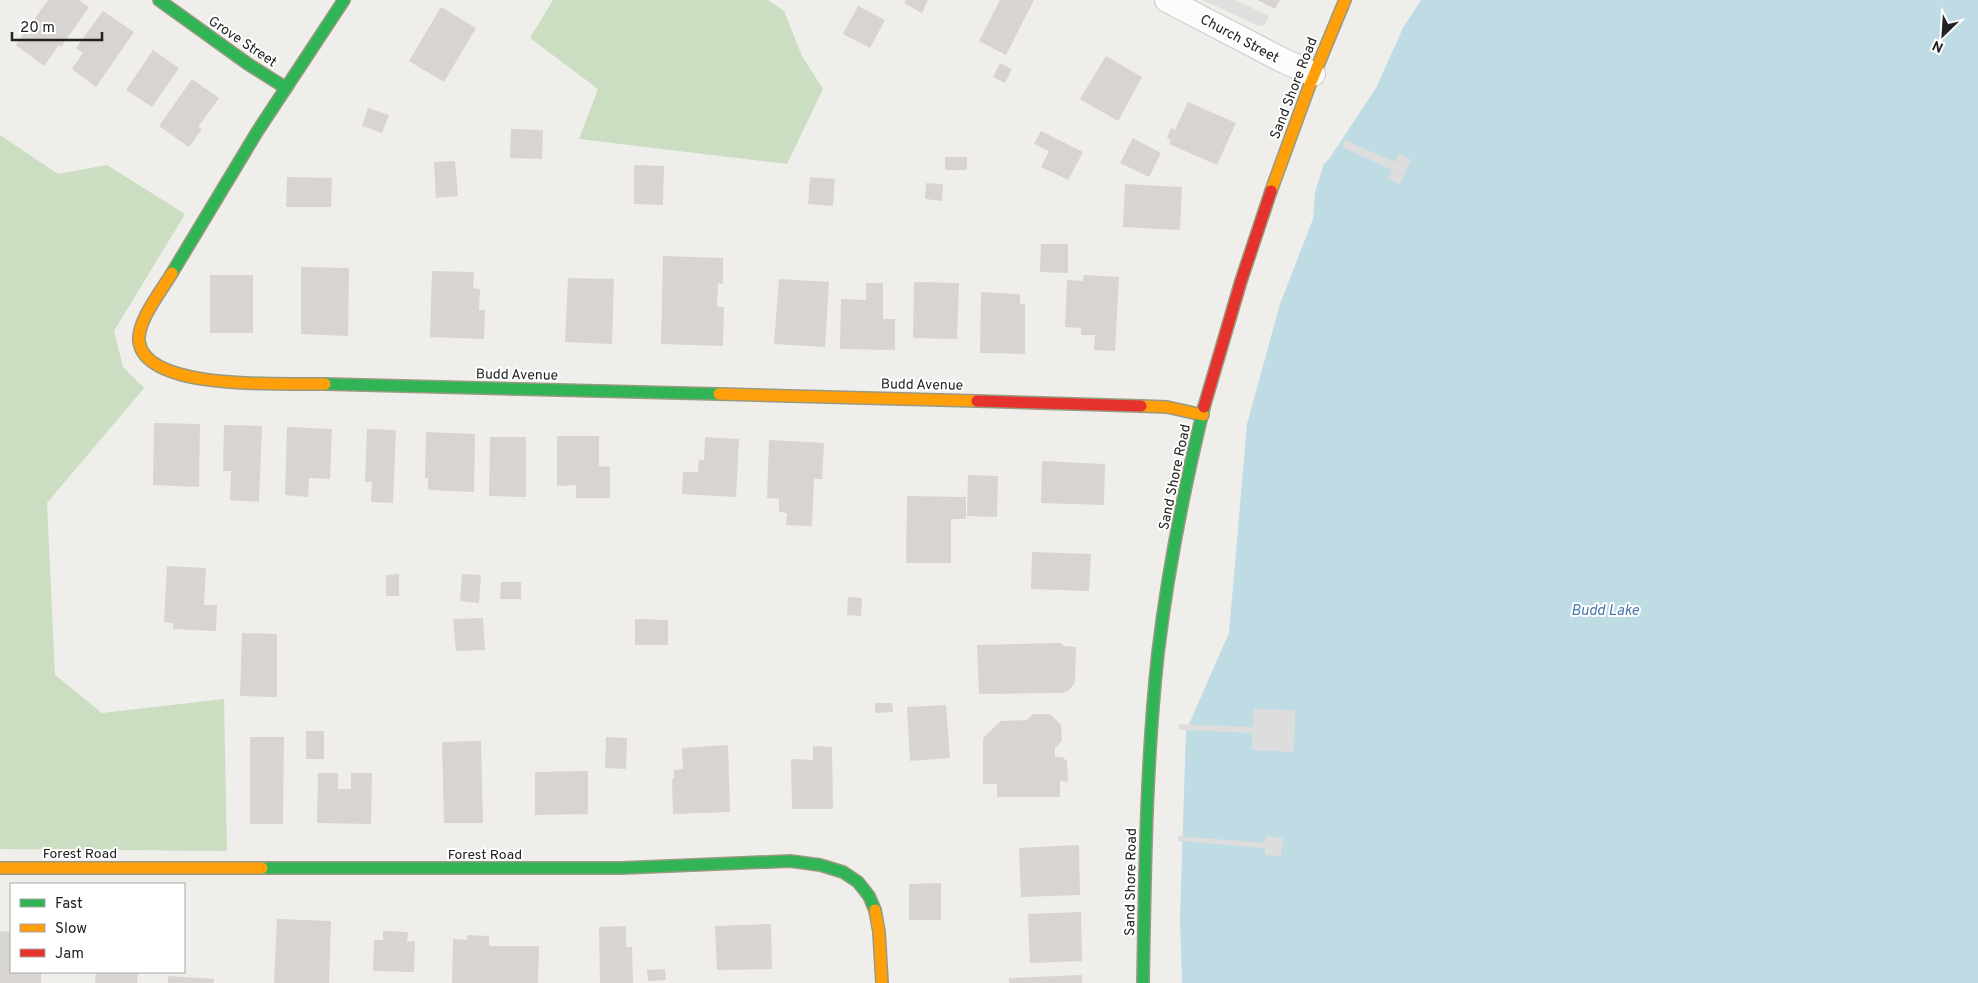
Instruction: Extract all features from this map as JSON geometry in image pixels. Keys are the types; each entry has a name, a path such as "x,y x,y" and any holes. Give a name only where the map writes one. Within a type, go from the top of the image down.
{"street":[{"name":"Grove Street","path":"159,0 248,64 286,88"},
{"name":"Budd Avenue","path":"344,0 286,88 142,323 139,335 141,347 148,358 162,369 187,378 229,382 1102,404 1167,407 1203,415"},
{"name":"Church Street","path":"1167,0 1282,60 1314,74"},
{"name":"Sand Shore Road","path":"1143,983 1145,836 1154,704 1164,608 1185,489 1221,344 1239,286 1314,74 1345,0"},
{"name":"Forest Road","path":"0,868 543,869 621,868 790,861 812,863 831,867 849,876 869,894 879,923 882,983"}],"green space":[{"path":"553,0 768,0 784,11 802,56 823,89 787,164 579,139 598,89 530,38"},
{"path":"0,135 58,174 107,165 185,214 114,331 123,367 144,388 47,503 55,675 102,713 224,699 227,851 0,849"}],"shaded area":[{"path":"1202,0 1236,0 1269,16 1264,26 1259,26"}],"water":[{"name":"Budd Lake","path":"1421,0 1978,0 1978,983 1182,983 1180,918 1186,731 1229,633 1247,424 1280,304 1313,219 1315,192 1324,164 1376,88 1403,28"}],"pier":[{"path":"1345,140 1395,162 1398,154 1411,160 1400,184 1388,179 1392,170 1342,147"},
{"path":"1254,709 1295,710 1294,752 1252,750 1252,733 1179,730 1179,724 1253,727"},
{"path":"1178,836 1265,843 1266,836 1283,838 1281,856 1265,855 1265,848 1178,841"}],"building":[{"path":"48,0 79,0 89,7 61,47 59,45 44,66 16,45"},
{"path":"906,0 928,0 922,13 904,3"},
{"path":"1000,0 1034,0 1006,55 979,41"},
{"path":"1257,0 1280,0 1275,9"},
{"path":"858,6 885,20 870,48 843,34"},
{"path":"441,7 476,28 444,82 409,61"},
{"path":"103,11 134,32 96,87 72,69 83,53 76,48"},
{"path":"153,50 179,68 152,107 126,90"},
{"path":"1106,56 1142,77 1118,121 1080,99"},
{"path":"1000,63 1012,69 1005,83 993,77"},
{"path":"192,79 219,98 198,127 202,129 189,147 159,126"},
{"path":"1188,102 1236,123 1217,165 1169,144 1171,140 1167,138 1171,128 1175,130"},
{"path":"368,108 389,115 382,133 362,126"},
{"path":"511,129 543,130 542,159 510,158"},
{"path":"1041,131 1083,152 1068,180 1041,167 1049,151 1034,144"},
{"path":"1133,138 1161,153 1149,177 1120,163"},
{"path":"945,157 967,157 967,170 945,170"},
{"path":"455,161 458,196 436,198 434,162"},
{"path":"634,165 664,166 663,205 634,204"},
{"path":"287,177 332,178 331,207 286,207"},
{"path":"810,177 835,179 833,206 808,204"},
{"path":"926,183 943,184 942,201 925,199"},
{"path":"1125,184 1182,187 1180,230 1123,227"},
{"path":"1041,244 1068,244 1068,273 1040,272"},
{"path":"663,256 723,258 723,284 718,283 717,307 724,307 723,346 661,344"},
{"path":"301,267 349,268 348,336 301,334"},
{"path":"432,271 474,272 473,288 480,289 479,310 485,310 484,339 430,337"},
{"path":"210,275 253,275 253,333 210,333"},
{"path":"1084,275 1119,277 1115,351 1094,350 1095,335 1081,335 1081,328 1065,327 1067,280 1083,281"},
{"path":"568,278 614,279 612,344 565,342"},
{"path":"779,279 829,282 825,347 774,344"},
{"path":"914,282 959,283 957,339 913,338"},
{"path":"866,283 883,283 883,319 895,319 895,350 840,349 841,299 866,300"},
{"path":"981,292 1020,294 1020,304 1025,304 1025,354 980,353"},
{"path":"154,423 200,424 199,487 153,485"},
{"path":"224,425 262,426 259,502 230,500 231,471 223,471"},
{"path":"287,427 332,429 330,479 309,478 308,497 285,495"},
{"path":"367,429 396,430 393,503 371,502 372,482 365,482"},
{"path":"426,432 475,434 474,492 428,490 428,478 425,478"},
{"path":"557,436 599,436 599,466 610,467 610,498 576,498 576,485 557,486"},
{"path":"490,437 526,437 526,497 489,496"},
{"path":"705,437 739,439 736,497 682,494 683,472 698,472 699,460 704,460"},
{"path":"769,440 824,443 822,479 814,479 812,526 786,525 787,513 779,512 779,499 767,498"},
{"path":"1042,461 1105,464 1104,505 1041,503"},
{"path":"968,475 998,476 997,517 967,516"},
{"path":"907,496 966,497 966,519 951,519 951,563 906,563"},
{"path":"1032,552 1091,554 1089,591 1031,589"},
{"path":"167,566 206,568 204,605 217,605 216,631 173,629 173,623 164,622"},
{"path":"399,574 399,596 386,596 386,575"},
{"path":"462,574 481,575 479,603 460,601"},
{"path":"501,582 521,582 521,599 500,599"},
{"path":"848,597 862,598 861,616 847,615"},
{"path":"483,618 485,650 456,651 453,619"},
{"path":"635,619 668,620 668,645 635,645"},
{"path":"242,633 277,634 277,697 240,696"},
{"path":"1061,643 1063,646 1076,647 1075,683 1068,691 1062,693 979,694 977,645"},
{"path":"875,703 892,703 893,712 875,713"},
{"path":"946,705 950,758 910,761 907,707"},
{"path":"1033,714 1050,714 1061,725 1062,741 1055,748 1055,757 1062,757 1067,761 1068,782 1060,781 1060,797 997,797 997,784 983,784 983,738 1001,721 1027,720"},
{"path":"306,731 324,731 324,759 306,759"},
{"path":"250,737 284,737 283,824 250,824"},
{"path":"606,737 627,738 626,769 605,768"},
{"path":"481,741 483,823 444,823 442,742"},
{"path":"728,745 730,812 673,814 672,779 674,779 674,770 683,769 682,748"},
{"path":"813,746 832,747 833,809 792,809 791,759 813,760"},
{"path":"588,771 588,814 535,815 535,772"},
{"path":"318,773 338,773 338,789 351,789 351,773 372,773 371,824 317,823"},
{"path":"1079,845 1080,895 1021,897 1019,848"},
{"path":"941,883 941,920 909,920 909,884"},
{"path":"1081,912 1082,961 1030,963 1028,914"},
{"path":"277,919 331,921 329,983 274,983"},
{"path":"771,924 772,969 717,970 715,926"},
{"path":"626,926 626,947 632,947 633,983 600,983 599,927"},
{"path":"0,931 10,932 10,973 42,973 41,983 0,983"},
{"path":"383,931 408,932 407,942 415,941 414,972 373,971 374,940 383,940"},
{"path":"467,935 489,936 489,946 539,946 538,983 452,983 453,939 467,940"},
{"path":"665,969 666,980 648,981 647,970"},
{"path":"96,973 138,973 137,983 95,983"},
{"path":"1082,975 1082,983 1009,983 1009,978"},
{"path":"168,976 214,979 214,983 168,983"}],"traffic: fast":[{"path":"159,0 248,64 286,88"},
{"path":"172,273 257,132 344,0"},
{"path":"325,384 719,394"},
{"path":"1143,983 1145,859 1158,653 1177,529 1204,407"},
{"path":"262,868 621,868 790,861 820,865 843,872 858,882 869,896 875,910"}],"traffic: slow":[{"path":"1271,191 1309,87 1345,0"},
{"path":"172,273 146,315 139,333 139,341 147,357 165,369 190,377 251,383 325,384"},
{"path":"719,394 977,401"},
{"path":"1141,406 1167,407 1203,415"},
{"path":"0,868 262,868"},
{"path":"875,910 879,932 882,983"}],"traffic: jam":[{"path":"1204,407 1241,281 1271,191"},
{"path":"977,401 1141,406"}]}
